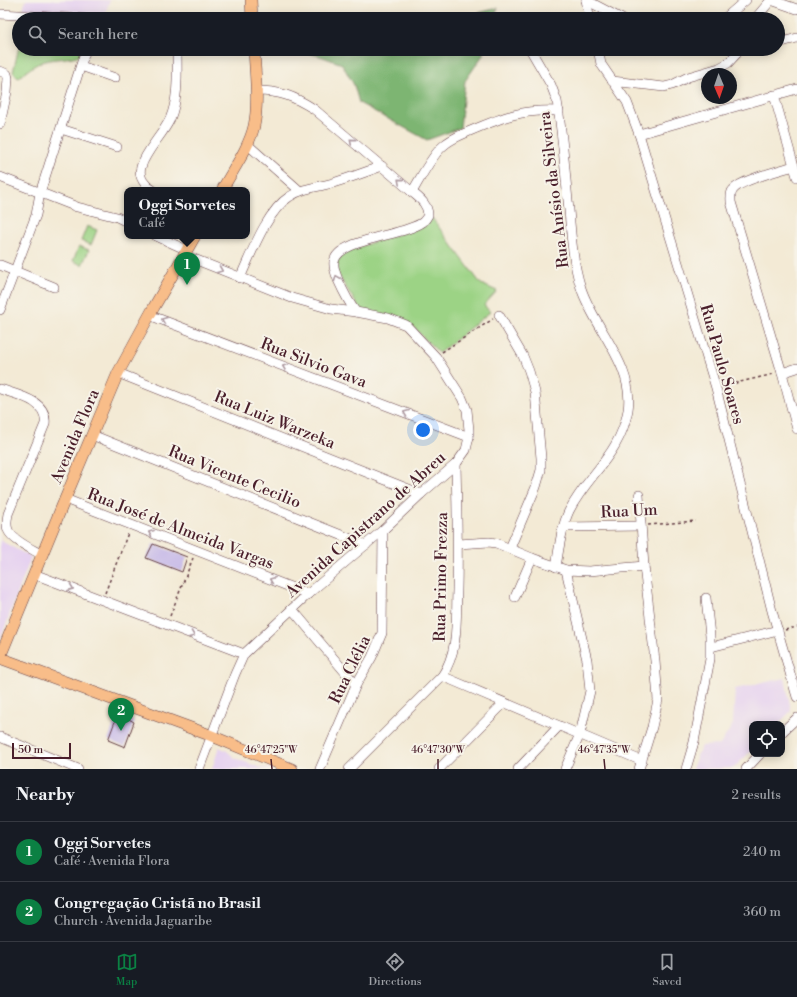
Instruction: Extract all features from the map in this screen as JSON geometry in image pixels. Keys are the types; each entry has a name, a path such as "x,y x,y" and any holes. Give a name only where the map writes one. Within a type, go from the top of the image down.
{"main road":[{"path":"251,0 252,12"},
{"path":"224,187 247,144 254,126 256,91 254,56"},
{"name":"Avenida Flora","path":"0,658 118,373 149,315 193,239"},
{"path":"0,658 212,736 292,769"}],"street":[{"path":"586,0 589,12"},
{"path":"586,0 609,12"},
{"path":"732,12 746,0"},
{"path":"761,12 771,0 797,8"},
{"path":"0,14 12,15"},
{"path":"785,41 797,38"},
{"path":"0,310 16,272 36,215 40,193 84,56"},
{"path":"148,187 140,174 141,168 146,156 170,120 176,99 177,56"},
{"name":"Rua Anísio da Silveira","path":"534,56 551,85 557,101 572,243 581,288 599,328 616,353 626,382 629,403 622,434 616,445 568,512 556,567"},
{"name":"Rua Paulo Soares","path":"599,56 601,64 627,102 639,134 716,388 778,631 797,697"},
{"path":"612,80 664,87 672,85 688,77 711,72 736,56"},
{"path":"81,66 115,78"},
{"path":"0,71 6,74 8,84 0,124"},
{"path":"639,134 797,89"},
{"path":"256,91 275,92 297,98 314,109 412,192 428,209 428,215 423,222 405,231 355,244 342,249 336,255 334,270 342,290 356,312"},
{"path":"774,95 797,177"},
{"path":"412,192 442,146 459,136 493,121 518,113 540,110 559,111"},
{"path":"61,129 117,147"},
{"path":"247,144 300,191"},
{"path":"240,278 263,230 279,206 288,197 300,191 382,166"},
{"path":"794,166 746,181 735,187 731,192 731,202 782,373 797,429"},
{"path":"0,177 77,207 117,217 124,220"},
{"name":"Avenida Capistrano de Abreu","path":"161,239 186,253 240,278 292,298 332,309 388,318 406,325 436,357 465,404 468,417 469,437 466,450 456,464 421,494 384,530 308,594 244,654 199,769"},
{"path":"0,265 54,287"},
{"name":"Rua Silvio Gava","path":"149,315 469,437"},
{"path":"499,315 523,356 529,370 536,403 542,458 541,470 536,487 510,548"},
{"path":"782,373 797,368"},
{"name":"Rua Luiz Warzeka","path":"118,373 421,494"},
{"path":"0,389 36,404 45,414 45,424 8,514 7,522 8,529 15,538 42,555"},
{"name":"Rua Vicente Cecilio","path":"92,435 366,545"},
{"name":"Rua Primo Frezza","path":"349,769 442,676 450,660 455,641 458,544 456,464"},
{"path":"442,676 580,734 640,765 658,700 656,660 644,566 638,495"},
{"name":"Rua José de Almeida Vargas","path":"65,499 308,594"},
{"name":"Rua Um","path":"564,528 641,526"},
{"name":"Rua Clélia","path":"320,769 356,685 375,651 382,633 384,530"},
{"path":"458,544 493,542 566,570 589,571 644,566"},
{"path":"515,597 532,558"},
{"path":"565,769 580,734 590,697 587,660 566,570"},
{"path":"34,574 244,654"},
{"path":"686,769 694,742 710,659 711,647 706,598"},
{"path":"292,609 356,685"},
{"path":"711,647 778,631"},
{"path":"438,769 504,703"},
{"path":"785,729 797,718"},
{"path":"518,769 559,726"},
{"path":"0,737 78,769"},
{"path":"748,768 757,757"}],"path":[{"path":"436,357 499,315"},
{"path":"716,388 782,373"},
{"name":"Rua Um","path":"641,526 696,521"},
{"path":"102,600 131,525"},
{"path":"167,625 196,551"},
{"path":"778,631 797,627"}],"shaded area":[{"path":"26,0 110,0 106,12 72,12 23,9"},
{"path":"0,534 1,541 31,557 0,640"},
{"path":"785,678 791,711 781,721 749,721 749,753 734,768 692,769 701,746 720,745 733,724 735,689"},
{"path":"219,747 227,751 235,758 261,768 273,769 212,769"}],"green space":[{"path":"498,8 496,12 482,12"},
{"path":"17,56 76,56 41,62 30,68 18,78 13,72"},
{"path":"320,56 482,56 465,81 460,128 427,140 359,103 354,85 342,64"},
{"path":"432,218 481,284 497,291 484,305 490,312 439,353 411,325 361,311 337,273 337,262 343,252 426,225"},
{"path":"87,226 97,230 91,245 81,241"},
{"path":"79,246 89,250 82,265 73,261"}],"building":[{"path":"153,544 187,557 182,572 146,558"},
{"path":"117,716 127,718 134,722 125,747 108,740"}],"place":[{"name":"Oggi Sorvetes","path":"187,285"},
{"name":"Congregação Cristã no Brasil","path":"121,731"}]}
